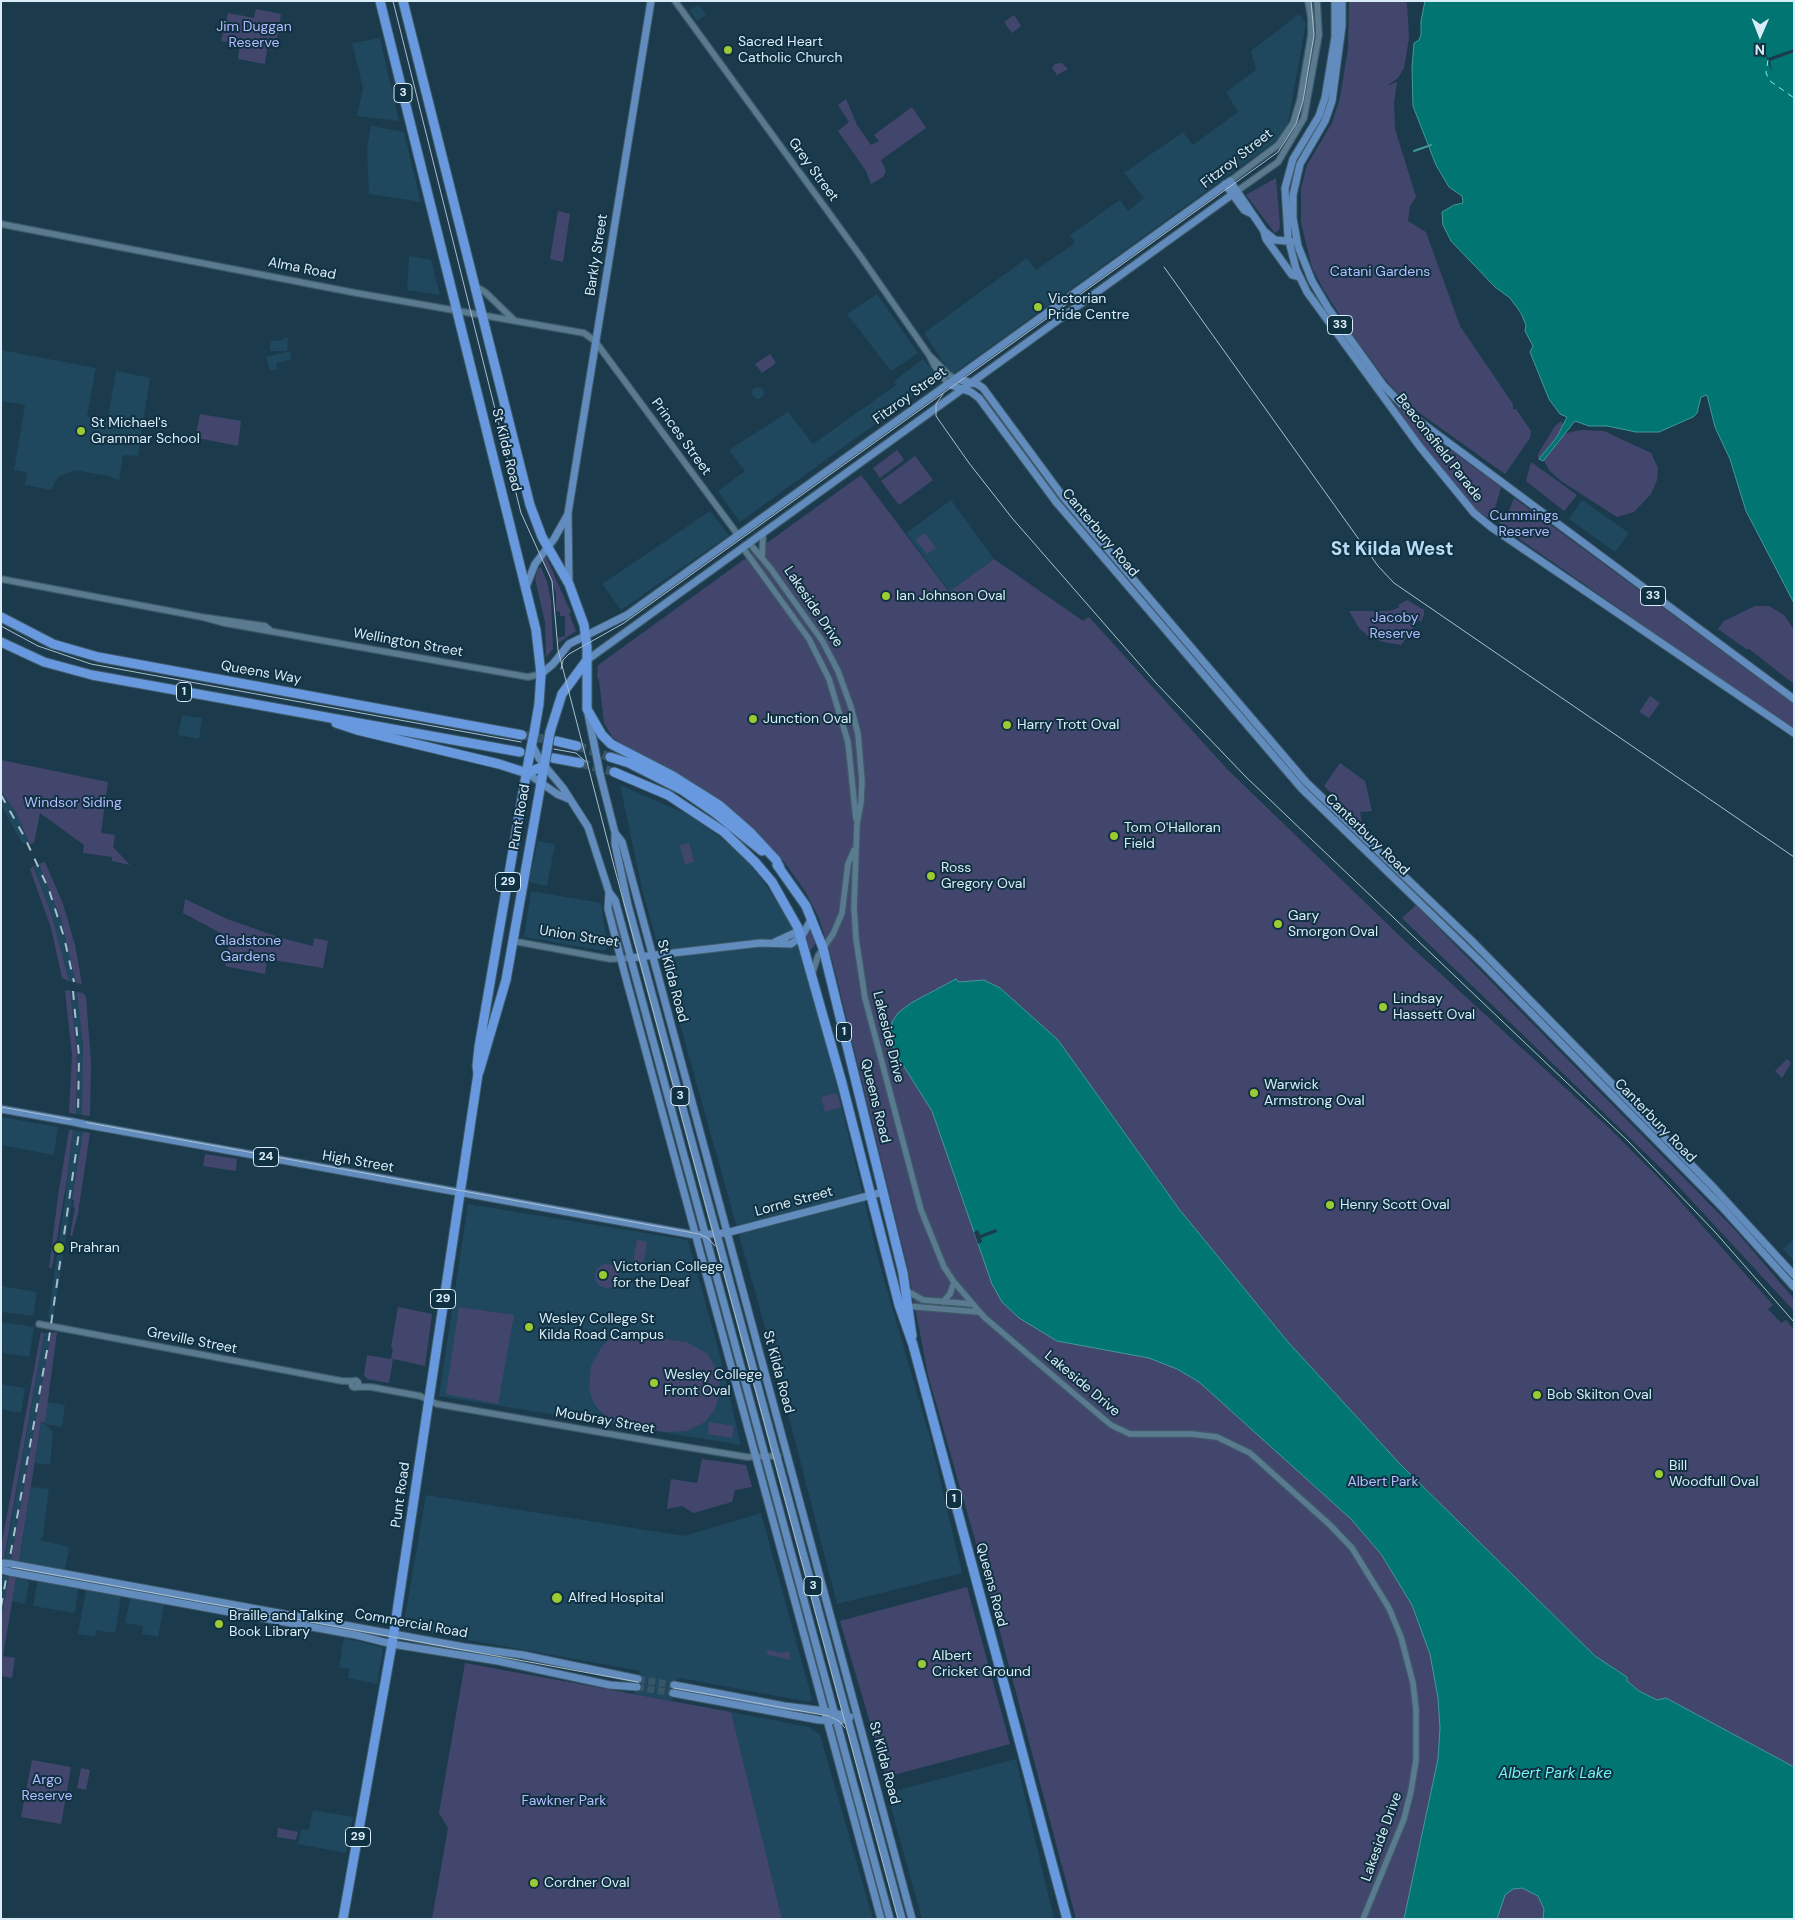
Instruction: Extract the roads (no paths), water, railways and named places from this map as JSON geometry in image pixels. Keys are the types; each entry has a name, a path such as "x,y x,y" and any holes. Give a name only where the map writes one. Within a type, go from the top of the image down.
{"highway":[{"name":"St Kilda Road","path":"380,1 539,645 541,674 532,745"},
{"name":"St Kilda Road","path":"403,1 530,505 548,548 568,584 586,635 587,709"},
{"name":"Queens Way","path":"1,617 53,644 98,657 522,735"},
{"name":"1","path":"1,642 44,662 80,672 520,752"},
{"name":"Punt Road","path":"343,1919 394,1633 478,1074 503,994 550,732 556,709 562,694 587,660"},
{"path":"587,709 602,735 611,744 673,776 718,806 751,833 776,860 780,868"},
{"path":"310,714 357,730 500,764 527,773 545,761 580,763"},
{"path":"556,741 577,746"},
{"name":"Punt Road","path":"478,1074 479,1047 532,745"},
{"name":"Queens Road","path":"610,757 662,779 698,801 746,837 780,868 812,918 823,948 877,1165 906,1291 913,1345"},
{"name":"Queens Road","path":"614,772 668,794 724,832 756,862 772,882 799,934 812,974 864,1168 898,1305 913,1345 1067,1919"},
{"name":"Union Street","path":"499,940 513,942"},
{"path":"864,1168 877,1165"}],"main road":[{"name":"Barkly Street","path":"568,584 570,572 568,513 651,1"},
{"name":"Beaconsfield Parade","path":"1335,1 1335,37 1328,88 1321,111 1294,156 1286,182 1285,207 1289,240 1299,277 1307,292 1385,401 1454,492 1474,513 1491,527 1794,733"},
{"name":"Beaconsfield Parade","path":"1342,1 1342,26 1332,101 1319,130 1303,157 1295,179 1293,211 1298,244 1312,281 1328,308 1384,386 1410,414 1794,699"},
{"name":"Beaconsfield Parade","path":"1228,183 1235,193 1249,206 1272,247 1292,275 1299,277"},
{"name":"Fitzroy Street","path":"541,674 553,664 566,646 627,615 1228,183"},
{"name":"Fitzroy Street","path":"587,660 1235,193"},
{"path":"1264,231 1275,240 1289,240 1298,244"},
{"path":"1272,247 1279,250 1291,249 1298,244"},
{"name":"Canterbury Road","path":"956,378 973,382 983,388 1064,498 1306,782 1464,934 1714,1188 1794,1274"},
{"name":"Canterbury Road","path":"948,384 963,389 979,398 1056,502 1297,784 1491,972 1721,1206 1794,1287"},
{"name":"Barkly Street","path":"526,587 535,564 548,548 568,513"},
{"name":"Lakeside Drive","path":"738,535 750,544"},
{"name":"Princes Street","path":"738,535 743,548"},
{"name":"St Kilda Road","path":"587,709 600,774 615,833 615,844 642,957 715,1234 778,1456 902,1919"},
{"name":"St Kilda Road","path":"532,745 563,788 591,834 609,892 615,900 662,1079 715,1234 859,1722 912,1919"},
{"path":"527,773 557,794 570,799"},
{"name":"St Kilda Road","path":"615,833 622,842 652,956 766,1457 890,1919"},
{"name":"St Kilda Road","path":"609,892 608,909 620,958 881,1919"},
{"path":"799,934 812,918"},
{"name":"Union Street","path":"630,958 775,942 790,944 799,934"},
{"path":"652,1075 662,1079"},
{"name":"High Street","path":"1,1109 695,1235 715,1234"},
{"name":"Lorne Street","path":"715,1234 883,1192"},
{"name":"Commercial Road","path":"11,1564 464,1647 483,1648 523,1655 638,1683 610,1685 521,1666 392,1644 356,1635 10,1572 2,1566 11,1564"},
{"path":"792,1588 801,1586"},
{"path":"521,1666 523,1655"},
{"path":"848,1717 837,1722 828,1721 673,1689 834,1712 848,1717 859,1722"},
{"path":"871,1879 881,1885"}],"street":[{"name":"Grey Street","path":"675,1 948,384"},
{"path":"1309,4 1317,3"},
{"name":"Fitzroy Street","path":"1235,193 1278,162 1298,131 1307,110 1318,44 1320,24 1317,3"},
{"name":"Fitzroy Street","path":"1228,183 1276,148 1289,131 1296,115 1311,28 1309,4"},
{"name":"Alma Road","path":"1,224 580,332 595,342"},
{"path":"474,285 514,320"},
{"name":"Princes Street","path":"595,342 738,535"},
{"name":"Grey Street","path":"929,355 949,375 956,378"},
{"path":"762,557 763,534"},
{"name":"Lakeside Drive","path":"750,544 762,557 810,622 830,654 843,682 854,719 860,750 862,781 856,846 856,939 864,998 925,1224 939,1259 954,1282 980,1312 1100,1418 1118,1430 1138,1435 1192,1434 1217,1437 1250,1453 1330,1524 1352,1548 1371,1576 1395,1623 1408,1660 1415,1700 1417,1742 1414,1780 1404,1819 1363,1919"},
{"name":"Lakeside Drive","path":"743,548 809,639 827,674 843,721 851,758 857,824"},
{"name":"Wellington Street","path":"2,580 202,617 264,626 270,630 528,677 541,674"},
{"path":"843,721 854,719"},
{"path":"812,974 823,948 833,934 842,914 848,864 856,846"},
{"name":"Union Street","path":"513,942 610,958 630,958"},
{"path":"943,1302 950,1294 954,1282"},
{"path":"906,1291 923,1300 972,1304"},
{"path":"898,1305 980,1312"},
{"name":"Greville Street","path":"39,1324 420,1396 429,1400"},
{"name":"Moubray Street","path":"429,1400 441,1405 521,1419 757,1457 778,1456"}],"water":[{"path":"1425,1 1794,1 1794,603 1746,511 1730,459 1715,427 1707,395 1701,397 1697,413 1693,417 1659,432 1636,432 1607,426 1589,426 1575,421 1543,461 1539,459 1557,437 1567,417 1560,414 1549,399 1530,352 1533,346 1525,331 1526,325 1521,313 1510,298 1495,287 1451,241 1443,225 1442,212 1454,205 1463,203 1462,196 1449,187 1436,165 1413,106 1412,68 1414,43 1419,40 1421,35 1421,21"},
{"name":"Albert Park Lake","path":"956,979 959,982 984,980 1000,988 1058,1040 1179,1209 1288,1342 1400,1464 1595,1656 1627,1677 1627,1681 1639,1691 1657,1700 1666,1698 1794,1767 1794,1919 1543,1919 1544,1909 1538,1896 1522,1888 1513,1889 1505,1895 1497,1919 1404,1919 1438,1759 1440,1728 1438,1698 1430,1654 1412,1605 1381,1554 1351,1519 1199,1382 1177,1369 1149,1358 1057,1341 1019,1318 1002,1302 992,1284 932,1111 896,1054 891,1039 892,1022 898,1013 911,1003"}],"waterway":[{"path":"1414,151 1431,145"}],"tunnel":[{"path":"522,735 556,741"},
{"path":"577,746 610,757"},
{"path":"580,763 614,772"},
{"path":"638,1679 674,1685"},
{"path":"637,1687 673,1693"}],"tram line":[{"path":"393,1 521,513 552,581 558,650 614,866 898,1919"},
{"path":"561,669 563,660 569,654 624,623 1278,152 1296,124 1303,101 1314,35 1311,1"},
{"path":"1164,267 1378,566 1394,583 1794,857"},
{"path":"943,394 936,404 936,416 969,463 1012,518 1156,683 1246,777 1628,1141 1715,1232 1794,1322"},
{"path":"1,626 38,646 91,664 521,742"},
{"path":"554,749 576,753 586,762"},
{"path":"1,1107 699,1234 708,1238 715,1246"},
{"path":"1,1565 638,1682"},
{"path":"674,1688 829,1716 839,1721 845,1728"}],"railway":[{"path":"1,795 24,836 49,890 64,937 74,982"},
{"path":"73,991 79,1056 78,1114"},
{"path":"1,1607 48,1345 79,1132"}],"place":[{"name":"Sacred Heart Catholic Church","path":"728,50"},
{"name":"Victorian Pride Centre","path":"1038,307"},
{"name":"St Michael's Grammar School","path":"81,431"},
{"name":"Ian Johnson Oval","path":"886,596"},
{"name":"Junction Oval","path":"753,719"},
{"name":"Harry Trott Oval","path":"1007,725"},
{"name":"Tom O'Halloran Field","path":"1114,836"},
{"name":"Ross Gregory Oval","path":"931,876"},
{"name":"Gary Smorgon Oval","path":"1278,924"},
{"name":"Lindsay Hassett Oval","path":"1383,1007"},
{"name":"Warwick Armstrong Oval","path":"1254,1093"},
{"name":"Henry Scott Oval","path":"1330,1205"},
{"name":"Prahran","path":"59,1248"},
{"name":"Victorian College for the Deaf","path":"603,1275"},
{"name":"Wesley College St Kilda Road Campus","path":"529,1327"},
{"name":"Wesley College Front Oval","path":"654,1383"},
{"name":"Bob Skilton Oval","path":"1537,1395"},
{"name":"Bill Woodfull Oval","path":"1659,1474"},
{"name":"Alfred Hospital","path":"557,1598"},
{"name":"Braille and Talking Book Library","path":"219,1624"},
{"name":"Albert Cricket Ground","path":"922,1664"},
{"name":"Cordner Oval","path":"534,1883"}],"district":[{"name":"St Kilda West","path":"1392,550"}],"park label":[{"name":"Jim Duggan Reserve","path":"254,36"},
{"name":"Catani Gardens","path":"1380,272"},
{"name":"Cummings Reserve","path":"1524,524"},
{"name":"Jacoby Reserve","path":"1395,626"},
{"name":"Windsor Siding","path":"73,803"},
{"name":"Gladstone Gardens","path":"248,950"},
{"name":"Albert Park","path":"1383,1482"},
{"name":"Argo Reserve","path":"47,1788"},
{"name":"Fawkner Park","path":"564,1801"}]}
